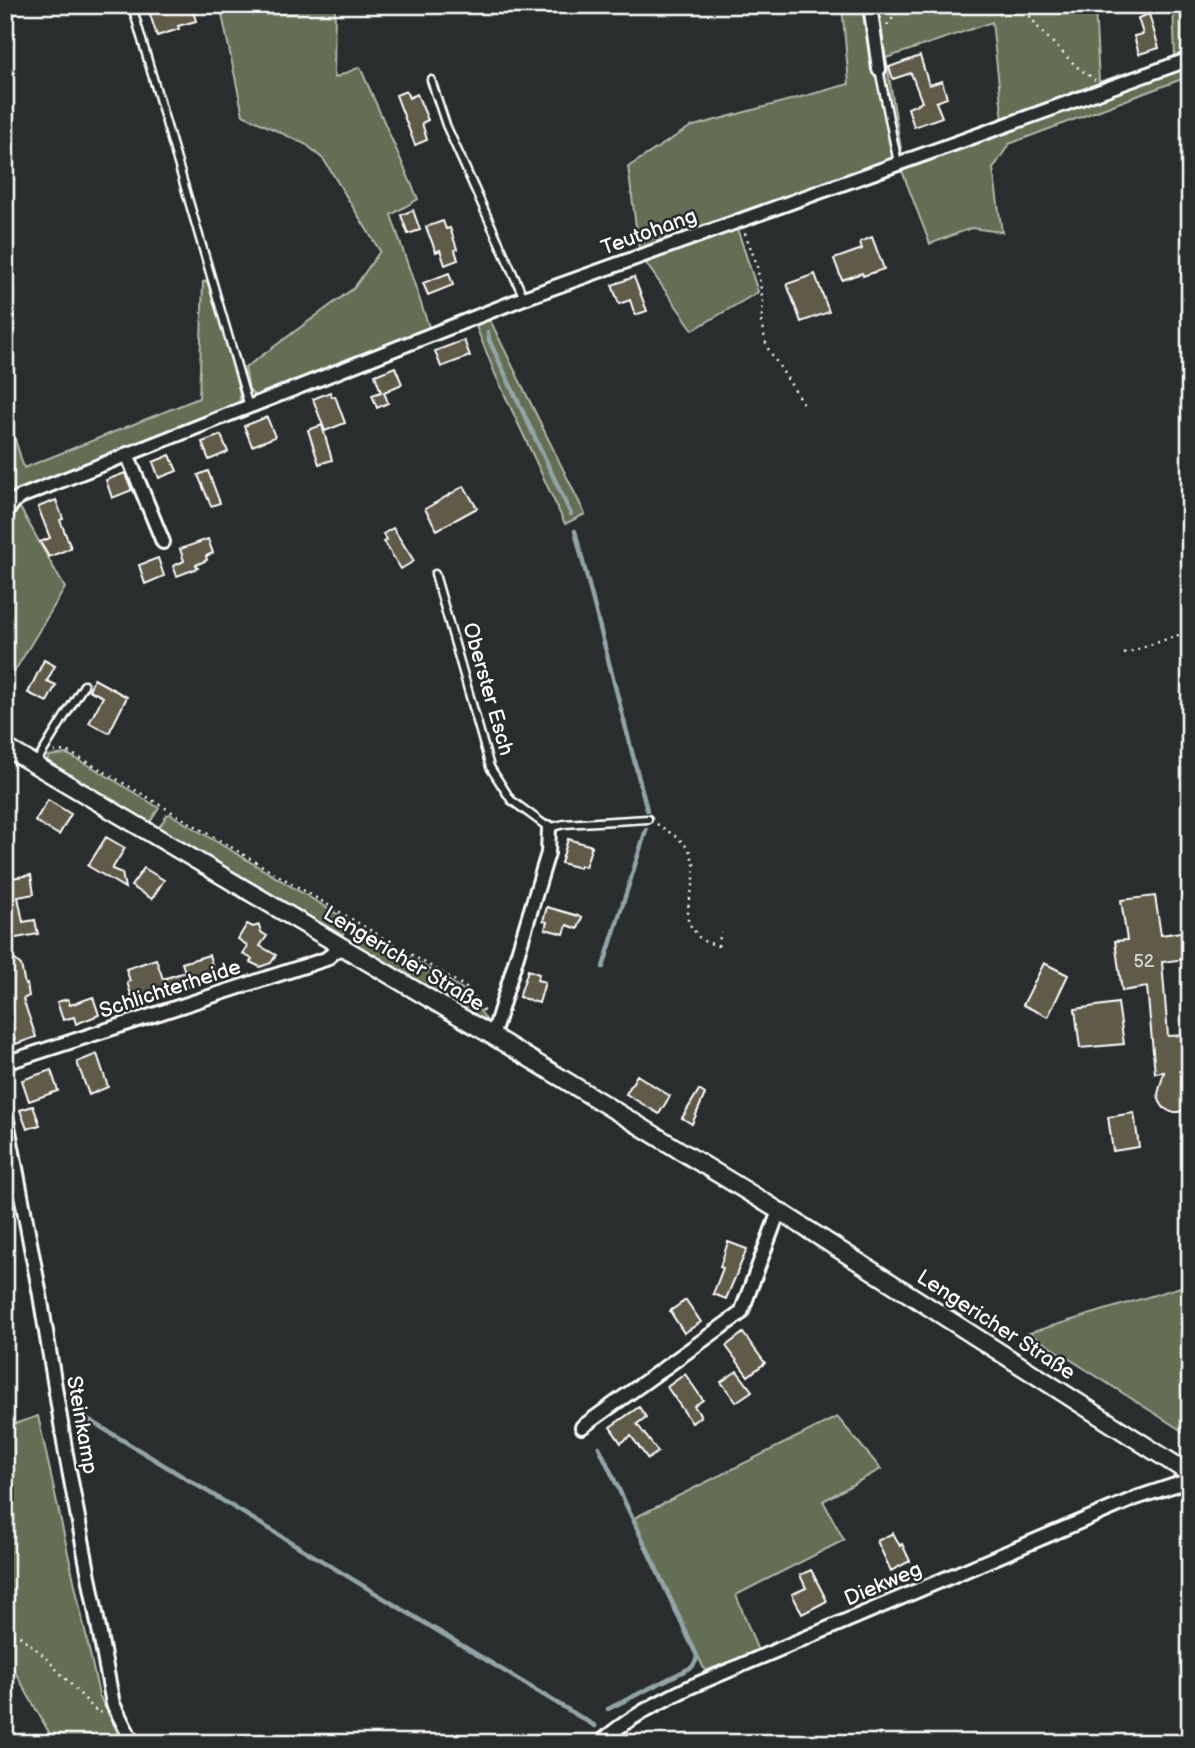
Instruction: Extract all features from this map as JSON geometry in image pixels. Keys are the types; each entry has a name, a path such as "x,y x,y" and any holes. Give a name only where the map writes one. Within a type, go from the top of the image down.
{"street":[{"path":"870,5 879,69"},
{"name":"Teutohang","path":"5,514 20,496 524,298 1190,59"},
{"path":"127,454 163,542"},
{"name":"Lengericher Straße","path":"5,747 491,1035 779,1211 1190,1474"},
{"path":"491,1035 548,853 550,828"},
{"name":"Schlichterheide","path":"5,1063 326,959 342,946"},
{"name":"Steinkamp","path":"5,1110 98,1632 113,1704 133,1743"},
{"path":"582,1427 741,1313 779,1211"},
{"name":"Diekweg","path":"600,1743 648,1707 690,1687 1136,1498 1190,1480"}],"lane":[{"path":"132,6 249,407"},
{"path":"879,69 898,163"},
{"path":"431,80 446,125 524,298"},
{"name":"Oberster Esch","path":"435,574 490,767 512,800 550,828"},
{"path":"36,765 84,685"},
{"path":"550,828 564,824 648,819"}],"path":[{"path":"875,41 897,13 907,5"},
{"path":"1012,5 1027,12 1040,30 1076,66 1106,89"},
{"path":"740,220 757,265 763,302 761,323 767,347 804,405"},
{"path":"1124,653 1190,631"},
{"path":"648,819 678,838 689,849 694,864 694,881 688,907 688,922 701,940 720,947 721,932"},
{"path":"6,1632 20,1636 41,1653 98,1713 116,1710"}],"green space":[{"path":"220,5 335,5 334,78 360,67 418,199 391,215 430,330 256,398 249,389 245,368 354,288 380,251 324,160 307,145 243,115"},
{"path":"842,5 1095,5 1099,82 1175,57 1173,5 1190,5 1190,76 1009,144 993,169 1002,232 971,228 930,244 902,171 737,228 758,292 693,330 643,259 639,249 628,167 690,127 849,84","holes":["992,22 1003,121 902,155 886,58"]},
{"path":"207,281 232,359 240,404 5,505 5,407 24,468 199,398 203,282"},
{"path":"490,320 585,514 565,524 496,376 475,324"},
{"path":"18,504 65,588 5,687 5,525"},
{"path":"67,754 159,808 149,824 47,764 49,756"},
{"path":"170,814 349,921 342,936 158,829"},
{"path":"364,930 461,988 470,996 487,1021 483,1023 358,947 355,944"},
{"path":"1190,1284 1190,1436 1029,1333"},
{"path":"38,1416 99,1695 123,1743 55,1743 5,1654 5,1427"},
{"path":"837,1417 881,1469 823,1501 844,1540 736,1595 758,1651 705,1671 634,1518"}],"building":[{"path":"147,5 171,5 172,9 191,5 196,21 157,36"},
{"path":"1149,14 1159,48 1139,54 1134,36 1143,34 1138,18"},
{"path":"920,56 929,85 942,81 947,98 936,102 942,117 914,127 908,108 922,102 911,73 893,79 889,67"},
{"path":"406,91 409,98 417,94 428,120 422,123 427,140 415,145 396,95"},
{"path":"413,210 420,230 408,234 401,215"},
{"path":"443,221 446,229 450,228 458,260 445,265 440,250 436,252 426,227"},
{"path":"872,237 884,269 842,280 834,259 862,249 860,242"},
{"path":"449,273 453,285 428,295 423,283"},
{"path":"815,274 829,312 801,322 787,284"},
{"path":"634,277 647,311 635,315 630,300 619,304 612,285"},
{"path":"464,340 470,356 441,367 435,351"},
{"path":"395,367 402,384 384,392 388,403 377,408 372,395 381,392 375,375"},
{"path":"330,392 332,397 335,396 345,423 325,431 313,399"},
{"path":"267,417 275,437 252,446 244,426"},
{"path":"322,425 332,460 319,464 308,430"},
{"path":"221,435 228,452 209,460 202,442"},
{"path":"170,455 177,471 159,478 153,462"},
{"path":"208,471 220,503 211,506 198,475"},
{"path":"125,473 132,490 112,498 106,480"},
{"path":"464,486 477,508 437,530 425,509"},
{"path":"56,500 63,519 60,520 71,548 49,557 40,542 50,538 38,507"},
{"path":"393,528 414,561 401,569 384,542 387,540 383,534"},
{"path":"208,539 213,553 206,556 207,560 196,565 198,568 177,576 173,566 184,561 180,549"},
{"path":"158,558 164,576 145,584 139,565"},
{"path":"44,660 55,666 47,681 56,685 47,702 28,693"},
{"path":"94,679 127,697 109,733 89,723 103,697 89,690"},
{"path":"48,800 71,814 59,835 35,821"},
{"path":"106,837 125,848 112,869 122,873 125,888 88,866"},
{"path":"568,839 592,846 585,867 561,863"},
{"path":"144,868 164,880 152,899 131,886"},
{"path":"31,875 34,894 18,897 23,922 35,920 38,934 5,940 5,879"},
{"path":"1155,896 1161,935 1181,932 1185,959 1162,962 1168,1036 1187,1035 1190,1070 1180,1071 1190,1084 1190,1106 1179,1112 1171,1112 1160,1102 1158,1094 1164,1072 1155,1073 1147,987 1122,991 1115,941 1127,940 1121,900"},
{"path":"547,907 582,917 578,929 567,925 564,934 545,929 547,922 543,921"},
{"path":"247,924 253,927 259,925 261,932 267,936 260,946 276,955 271,963 260,967 250,962 252,959 243,954 248,946 238,939"},
{"path":"209,955 215,974 189,983 190,986 134,1004 126,969 156,959 163,979 185,972 182,963"},
{"path":"15,960 21,965 25,985 27,984 29,996 23,999 36,1037 16,1044 6,1013 5,994 5,966 11,965"},
{"path":"1044,963 1068,975 1048,1017 1023,1005"},
{"path":"528,970 539,974 537,980 545,982 539,1003 519,997"},
{"path":"93,997 99,1015 76,1024 74,1017 63,1020 57,1002 68,999 70,1005"},
{"path":"1118,1003 1124,1044 1080,1048 1075,1009"},
{"path":"97,1054 108,1087 89,1095 77,1062"},
{"path":"51,1070 58,1091 29,1101 22,1080"},
{"path":"637,1075 670,1096 659,1114 626,1094"},
{"path":"699,1090 705,1094 692,1124 682,1118"},
{"path":"33,1106 40,1125 27,1129 20,1110"},
{"path":"1134,1113 1139,1147 1113,1151 1108,1117"},
{"path":"728,1242 747,1249 726,1299 713,1294 723,1268 720,1267"},
{"path":"686,1300 701,1322 684,1333 670,1311"},
{"path":"743,1333 765,1363 748,1376 726,1346"},
{"path":"737,1371 752,1391 736,1402 721,1382"},
{"path":"685,1374 703,1400 694,1406 701,1416 692,1423 667,1387"},
{"path":"639,1407 646,1417 637,1424 658,1452 648,1459 631,1436 621,1443 610,1427"},
{"path":"893,1533 910,1561 891,1571 877,1541"},
{"path":"811,1570 827,1601 802,1614 792,1594 806,1588 800,1575"}],"waterway":[{"path":"488,332 489,340 571,514"},
{"path":"575,531 647,810"},
{"path":"603,967 646,830"},
{"path":"76,1412 595,1726"},
{"path":"599,1447 697,1656 692,1667 608,1709"}]}
